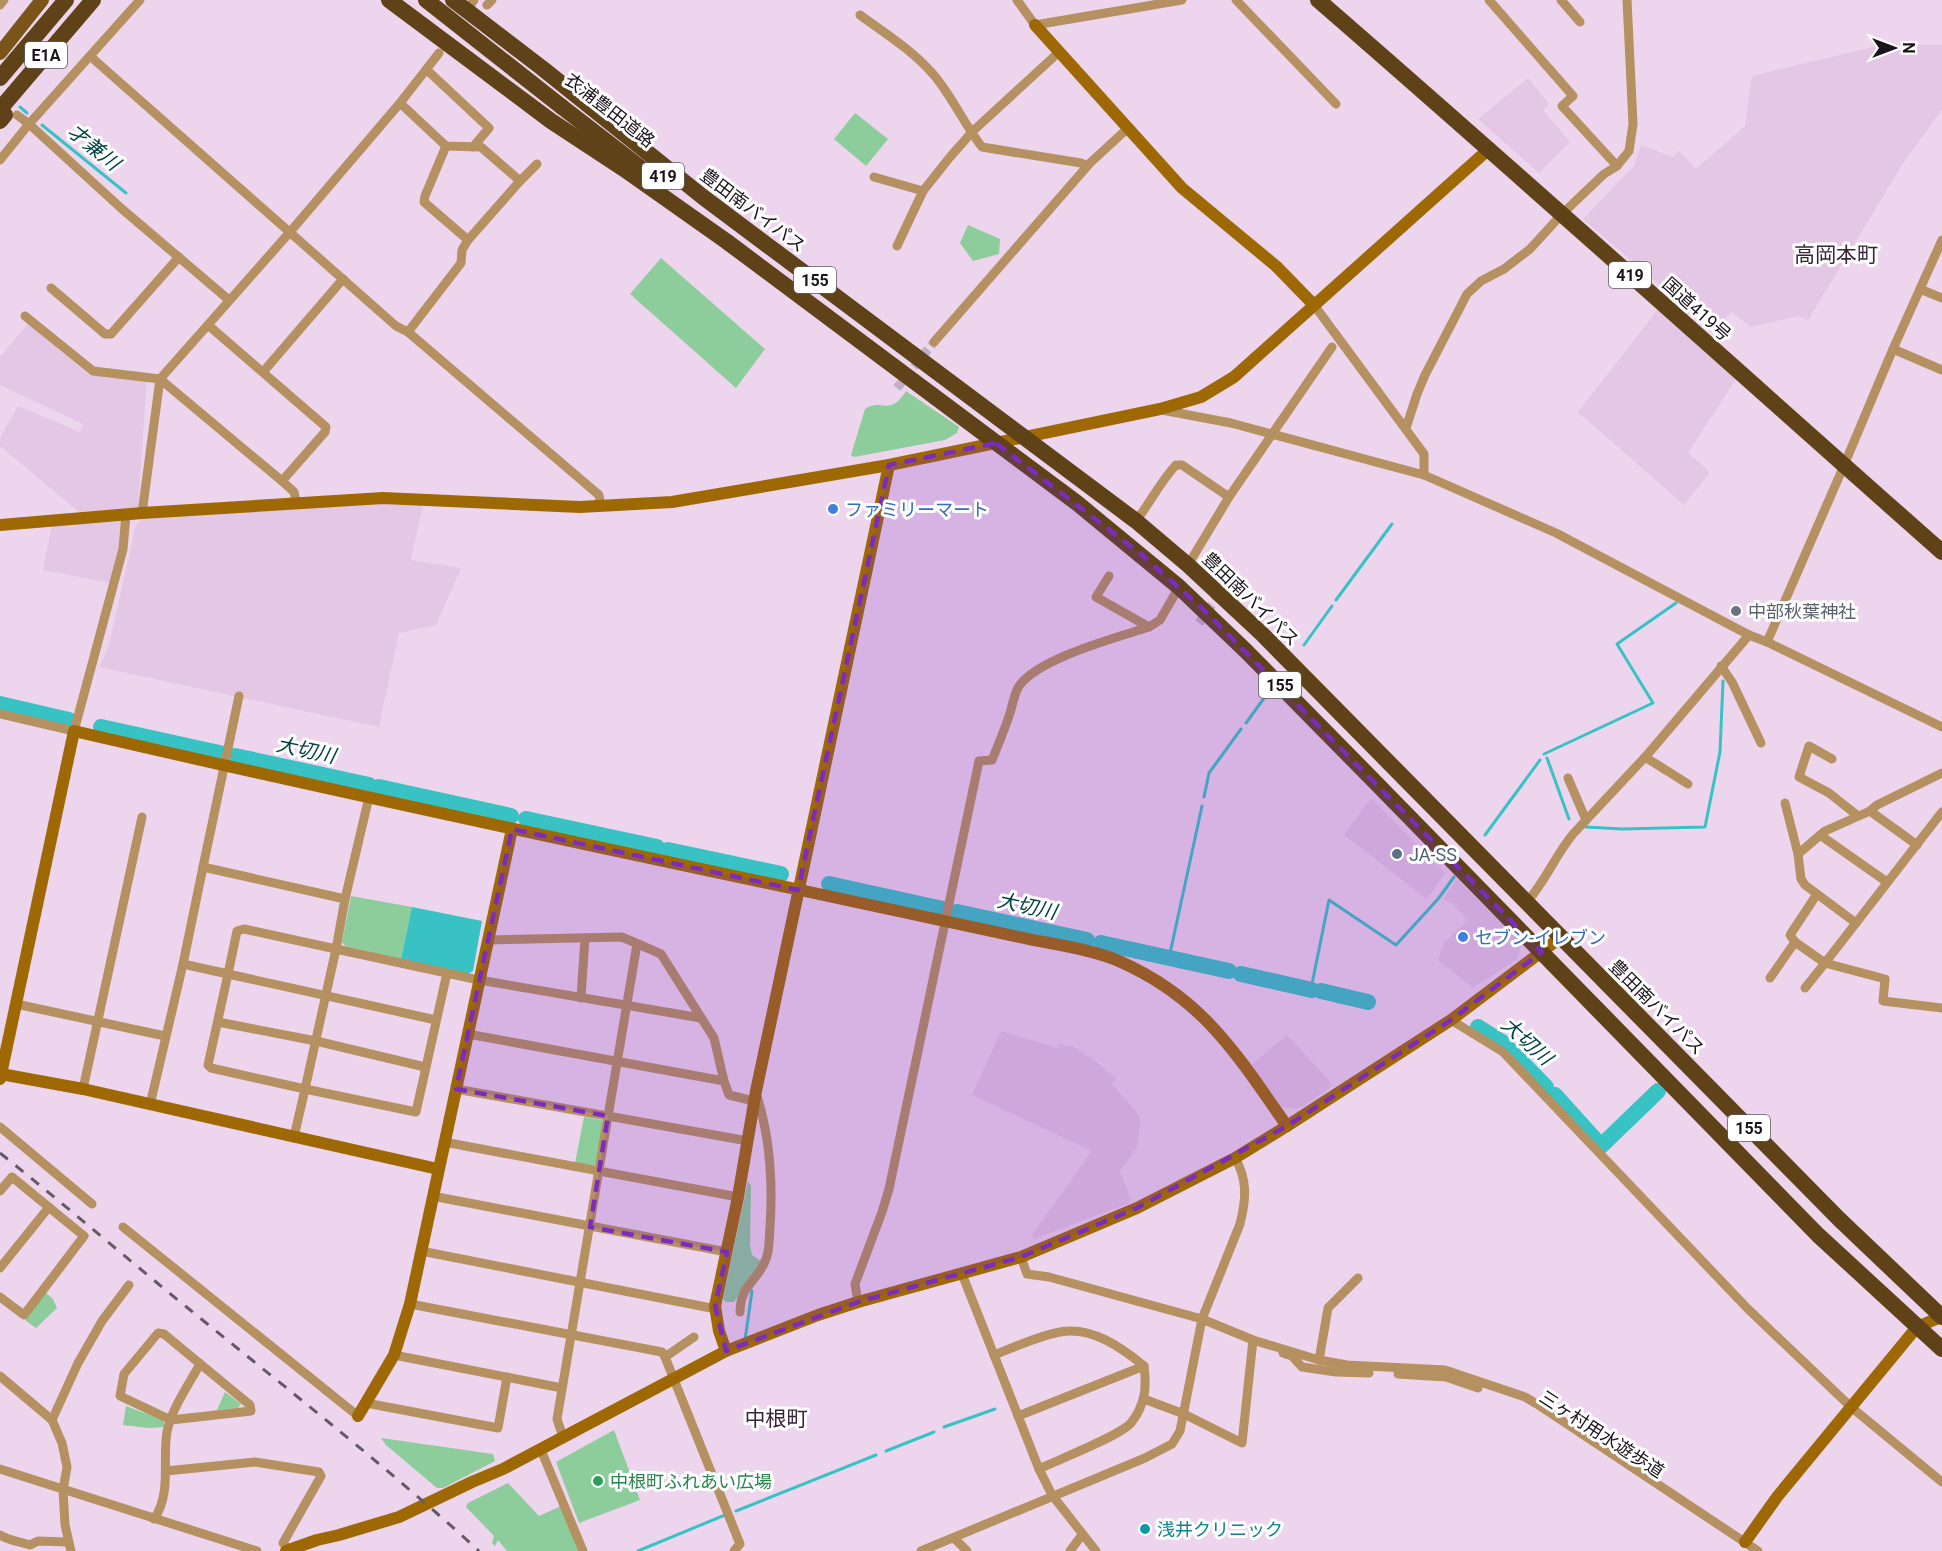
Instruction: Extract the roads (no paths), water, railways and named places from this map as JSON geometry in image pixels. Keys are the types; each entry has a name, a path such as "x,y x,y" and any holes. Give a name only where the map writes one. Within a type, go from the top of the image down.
{"highway":[{"name":"E1A","path":"0,78 66,0"},
{"name":"E1A","path":"4,116 93,0"},
{"name":"155","path":"389,0 551,121 726,241 990,443 1077,503 1179,587 1246,651 1809,1226 1935,1322 1942,1349"},
{"name":"衣浦豊田道路","path":"426,0 717,217 766,243"},
{"name":"衣浦豊田道路","path":"435,0 694,211 726,241"},
{"name":"豊田南バイパス","path":"453,0 471,5 703,197 879,329 1032,438 1188,565 1262,634 1839,1220 1860,1254 1935,1322"},
{"name":"国道419号","path":"1318,0 1490,148 1942,552"},
{"path":"879,329 919,373 985,423 991,430 990,443"},
{"path":"1032,438 1034,451 1039,460 1105,510 1141,554"},
{"name":"155","path":"1432,808 1468,861 1541,936 1544,943 1542,952"}],"main road":[{"path":"0,53 42,0"},
{"path":"4,116 103,0"}],"street":[{"path":"0,5 4,0"},
{"path":"1017,0 1035,25 1182,188 1276,266 1314,305 1424,454 1424,475"},
{"path":"1035,25 1182,0"},
{"path":"1236,0 1336,104"},
{"path":"1489,0 1573,96 1562,106 1617,166"},
{"path":"1406,428 1425,375 1467,294 1481,281 1530,249 1562,214 1604,174 1617,166 1629,151 1633,124 1627,0"},
{"path":"0,160 134,2"},
{"path":"1566,2 1580,22"},
{"path":"860,15 910,51 932,74 982,147 1081,163 1087,166"},
{"path":"897,246 923,191 971,133 1059,52"},
{"path":"142,513 160,379 290,232 400,103 439,53"},
{"path":"90,56 396,326 408,332 599,495 601,506"},
{"path":"427,70 489,128 473,147"},
{"path":"400,103 446,146 482,147 520,181"},
{"path":"4,116 29,124 122,209 229,300"},
{"path":"934,342 1087,166 1127,129"},
{"path":"446,146 424,202 468,240"},
{"path":"0,525 296,502 383,498 580,507 672,502 889,465 990,443 1032,438 1160,409 1194,400 1234,377 1490,148"},
{"path":"408,332 461,263 462,250 468,240 537,164"},
{"path":"874,177 923,191"},
{"path":"1767,642 1942,240"},
{"path":"51,288 105,334 111,334 179,257"},
{"path":"263,372 343,279"},
{"path":"1920,289 1942,298"},
{"path":"25,316 93,371 160,379 282,481 294,492 296,502"},
{"path":"208,325 326,427 325,432 282,481"},
{"path":"1188,565 1229,497 1332,347"},
{"path":"1893,349 1942,370"},
{"path":"1160,409 1231,423 1424,475 1556,532 1749,635 1942,727"},
{"path":"726,1351 719,1331 715,1306 738,1197 755,1096 889,465"},
{"path":"1136,521 1150,503 1163,479 1176,465 1182,465 1229,497"},
{"path":"126,515 123,549 74,731 1,1076 82,1089 438,1169"},
{"path":"1109,576 1096,597 1149,627"},
{"path":"858,1302 855,1284 889,1189 979,761 992,760 1010,714 1015,694 1030,675 1062,656 1149,627 1160,620 1179,587"},
{"path":"1526,903 1536,892 1565,843 1645,757 1749,635"},
{"path":"1721,666 1732,682 1761,743"},
{"path":"150,1105 183,964 239,696"},
{"path":"0,714 369,797 945,920 1120,961 1176,992 1206,1019 1226,1041 1287,1125"},
{"path":"1832,759 1809,746 1799,777 1829,793 1858,816"},
{"path":"1645,757 1688,784"},
{"path":"1798,854 1820,835 1942,773"},
{"path":"1568,778 1586,820"},
{"path":"294,1137 369,797"},
{"path":"1785,803 1798,854 1801,879 1805,885 1857,922"},
{"path":"1870,811 1917,845"},
{"path":"1805,988 1942,812"},
{"path":"82,1089 142,817"},
{"path":"123,1227 358,1416 394,1355 410,1304 512,828"},
{"path":"1820,835 1887,882"},
{"path":"203,867 345,899"},
{"path":"1817,894 1790,935 1795,942 1826,963 1885,979 1882,1001 1942,1008"},
{"path":"447,974 417,1112 211,1068 208,1065 237,931 244,929 447,974 701,1018"},
{"path":"489,940 622,937 661,954 714,1038 729,1095 755,1096"},
{"path":"581,998 585,938"},
{"path":"166,1471 255,1462 319,1472 321,1476 283,1543 287,1550 399,1517 541,1450 726,1351 858,1302 1021,1257 1137,1208 1235,1158 1287,1125 1451,1020 1560,938"},
{"path":"1770,978 1795,942"},
{"path":"563,1437 557,1419 637,944"},
{"path":"183,964 436,1020"},
{"path":"16,1004 165,1036"},
{"path":"1451,1020 1503,1052 1747,1308 1851,1407 1942,1482"},
{"path":"218,1022 316,1041 425,1067"},
{"path":"468,1034 724,1081"},
{"path":"456,1089 748,1141"},
{"path":"740,1311 740,1299 766,1261 769,1248 769,1162 764,1118 755,1096"},
{"path":"0,1127 92,1204"},
{"path":"444,1142 738,1197"},
{"path":"921,1551 1145,1458 1172,1444 1180,1431 1202,1319 1244,1209 1244,1173 1235,1158"},
{"path":"0,1191 12,1176 84,1236 24,1315 0,1297"},
{"path":"432,1196 727,1252"},
{"path":"0,1268 49,1207"},
{"path":"421,1251 711,1308 715,1306"},
{"path":"1021,1257 1027,1274 1049,1277 1202,1319 1253,1341 1319,1360 1347,1365 1446,1370 1525,1397 1744,1548 1758,1551"},
{"path":"962,1274 1039,1469 1052,1495 1096,1551"},
{"path":"1319,1360 1328,1308 1358,1278"},
{"path":"52,1420 78,1363 102,1321 129,1285"},
{"path":"410,1304 662,1352 740,1544 734,1551"},
{"path":"1744,1548 1777,1497 1851,1407 1935,1322"},
{"path":"994,1355 1059,1332 1074,1331 1098,1336 1144,1366 1146,1377 1144,1399 1130,1425 1039,1469"},
{"path":"158,1333 161,1333 250,1405 251,1411 171,1420 120,1396 124,1374 158,1333"},
{"path":"665,1357 694,1336"},
{"path":"1144,1399 1184,1414 1242,1443 1253,1341"},
{"name":"三ヶ村用水遊歩道","path":"1253,1341 1292,1356 1302,1367 1336,1372 1446,1377 1481,1389 1492,1390 1528,1404 1744,1548"},
{"path":"394,1355 562,1388"},
{"path":"154,1519 162,1501 166,1471 167,1432 200,1364"},
{"path":"1018,1416 1144,1366"},
{"path":"0,1376 52,1420 62,1443 67,1467 63,1490 69,1546 38,1541 30,1545 6,1539 0,1535"},
{"path":"366,1403 498,1428 507,1377"},
{"path":"541,1450 583,1551"},
{"path":"0,1469 239,1549 257,1551"},
{"path":"1070,1551 1082,1534"},
{"path":"954,1538 967,1551"}],"waterway":[{"name":"才兼川","path":"20,107 27,113"},
{"name":"才兼川","path":"42,125 126,193"},
{"path":"1336,600 1392,524"},
{"path":"1544,754 1653,703 1617,644 1676,603"},
{"path":"1304,645 1332,606"},
{"path":"1586,827 1622,829 1705,827 1720,752 1723,681"},
{"path":"1246,723 1267,694"},
{"name":"大切川","path":"0,704 69,720"},
{"name":"大切川","path":"101,727 224,754"},
{"path":"1204,797 1209,773 1241,729"},
{"name":"大切川","path":"235,756 369,785"},
{"path":"1547,758 1569,819"},
{"path":"1485,835 1540,760"},
{"name":"大切川","path":"379,787 511,816"},
{"path":"1169,958 1202,806"},
{"name":"大切川","path":"526,819 657,847"},
{"name":"大切川","path":"668,850 781,874"},
{"path":"1311,989 1329,900 1396,945 1438,899 1454,877"},
{"name":"大切川","path":"829,884 943,909"},
{"name":"大切川","path":"957,912 1087,940"},
{"name":"大切川","path":"1101,943 1229,971"},
{"name":"大切川","path":"1241,974 1312,990"},
{"name":"大切川","path":"1321,991 1368,1002"},
{"name":"大切川","path":"1478,1027 1502,1042 1546,1087"},
{"name":"大切川","path":"1555,1095 1601,1146 1658,1091"},
{"path":"745,1340 752,1291"},
{"path":"944,1427 995,1409"},
{"path":"886,1451 934,1432"},
{"path":"736,1511 876,1455"},
{"path":"638,1551 725,1515"}],"tunnel":[{"path":"897,388 934,342"},
{"path":"1199,623 1230,580"}],"railway":[{"path":"0,1153 372,1458 479,1551"}],"place":[{"name":"ファミリーマート","path":"833,509"},
{"name":"中部秋葉神社","path":"1736,611"},
{"name":"JA-SS","path":"1397,854"},
{"name":"セブン-イレブン","path":"1463,937"},
{"name":"中根町ふれあい広場","path":"598,1481"},
{"name":"浅井クリニック","path":"1145,1529"}],"district":[{"name":"高岡本町","path":"1836,255"},
{"name":"中根町","path":"776,1419"}]}
